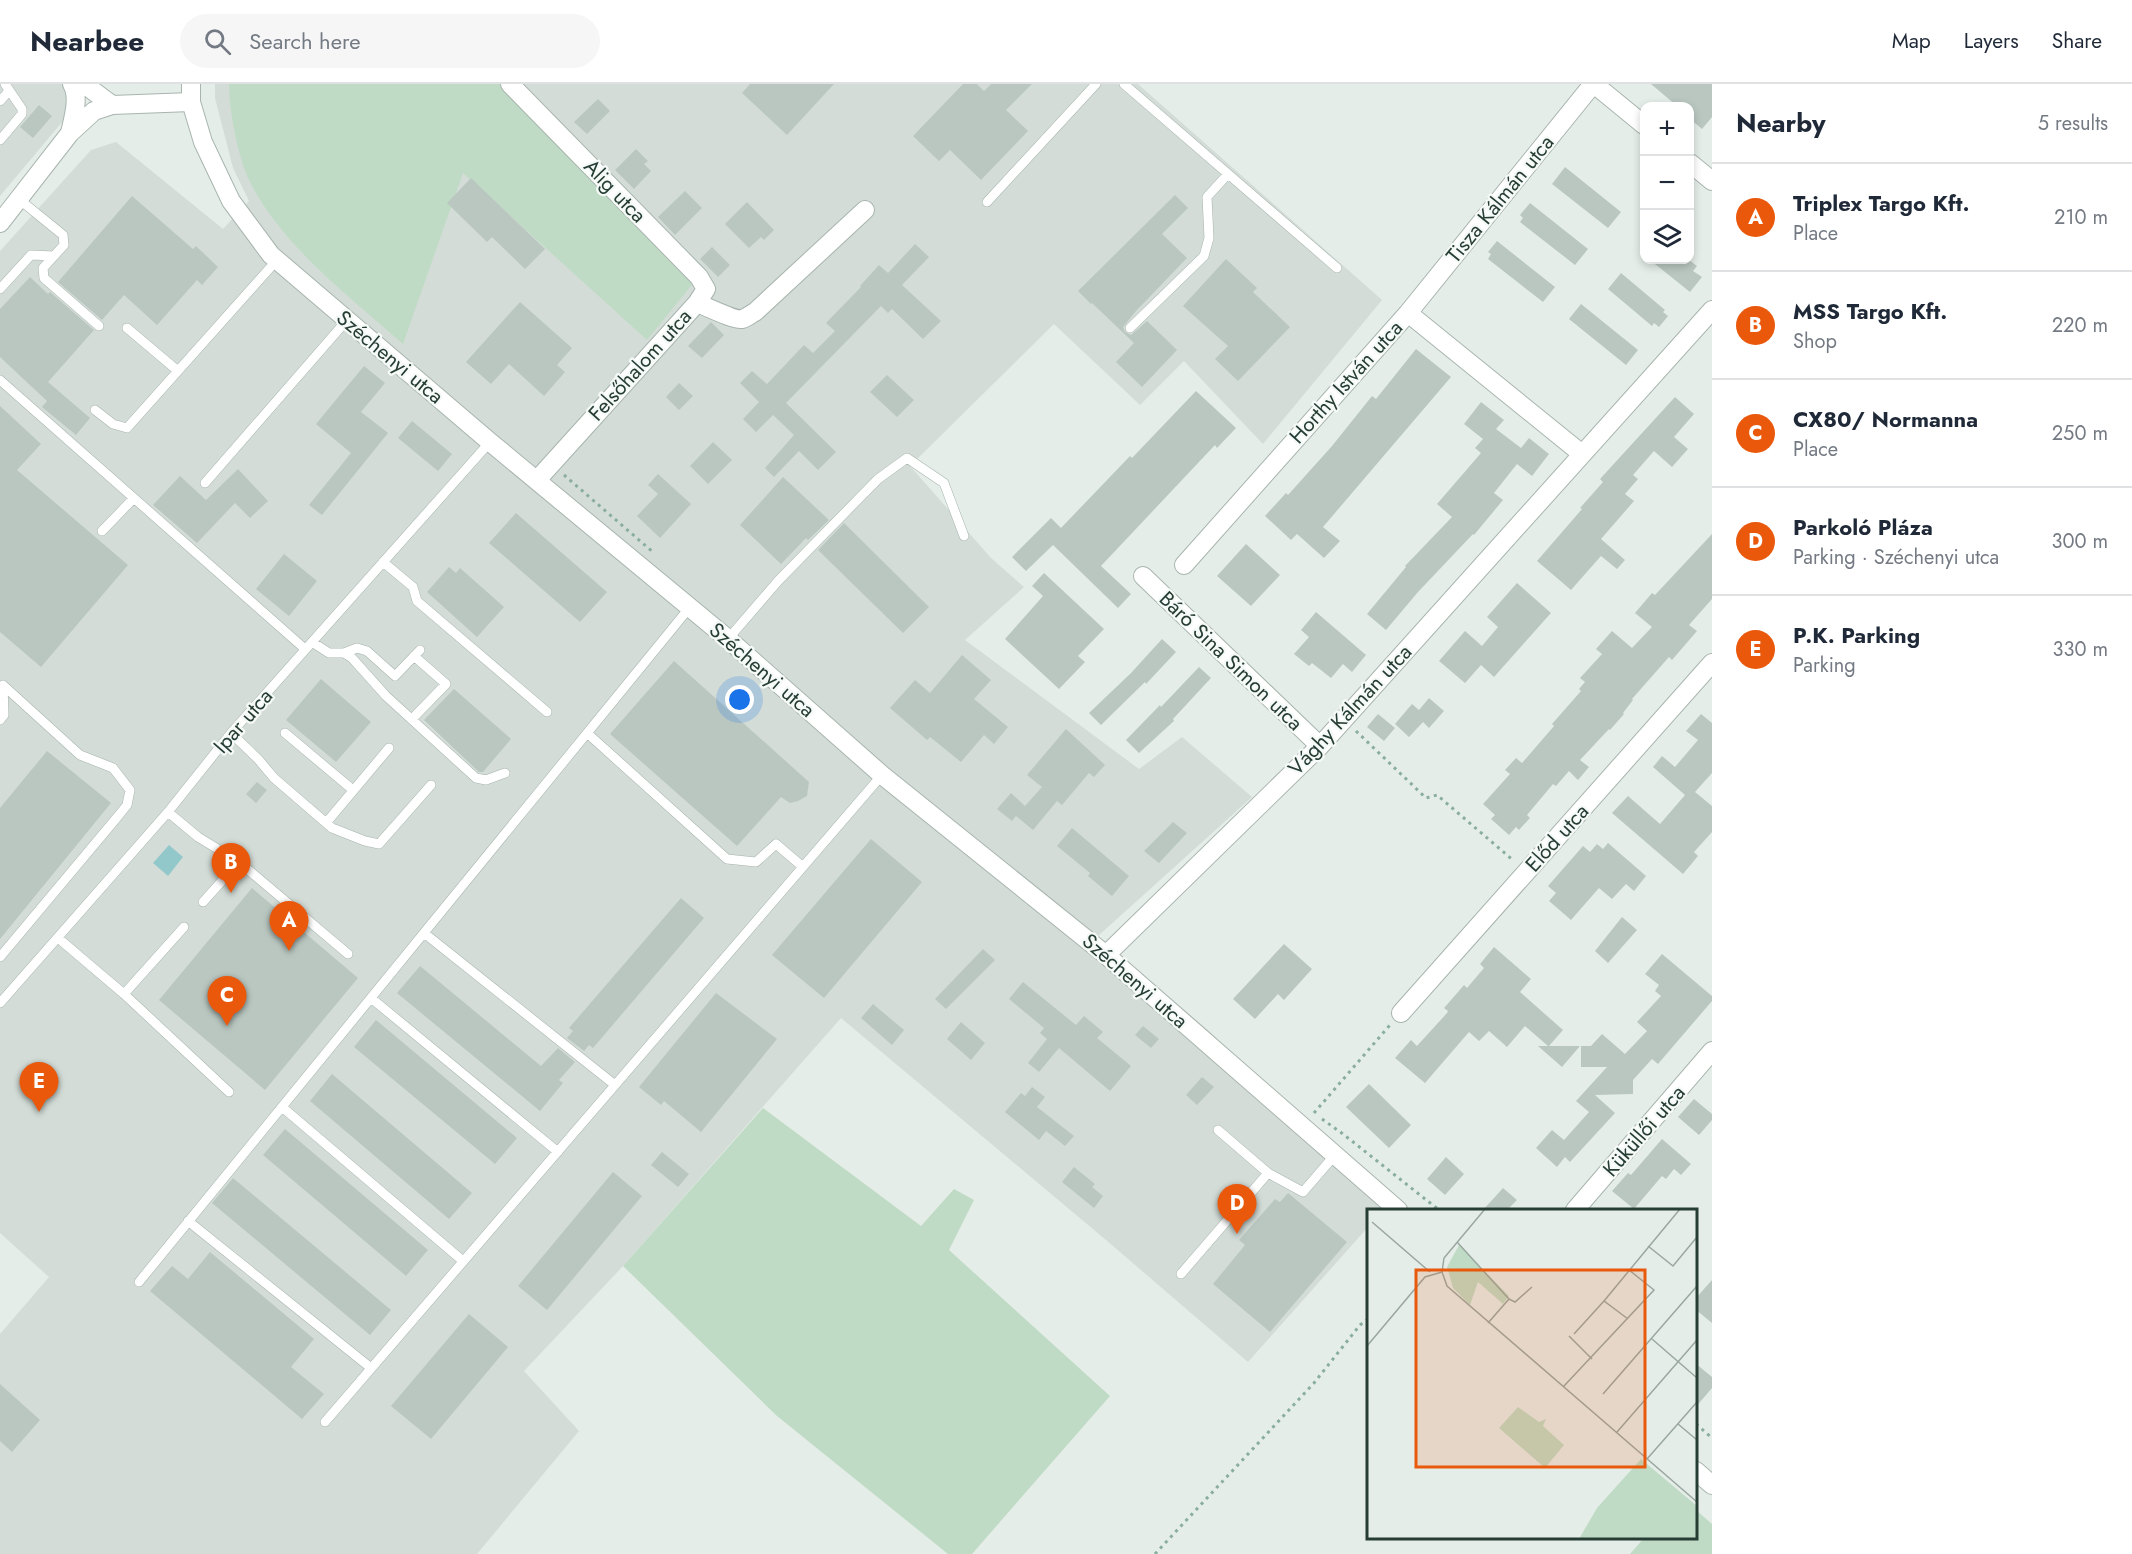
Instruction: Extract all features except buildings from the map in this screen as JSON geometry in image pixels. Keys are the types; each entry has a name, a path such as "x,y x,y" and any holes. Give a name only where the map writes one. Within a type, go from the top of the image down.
{"street":[{"path":"69,133 74,115 75,90 72,84"},
{"path":"84,84 112,105"},
{"name":"Alig utca","path":"510,84 699,277 706,289 697,303"},
{"path":"1594,84 1640,122"},
{"name":"Tisza Kálmán utca","path":"1408,313 1594,84"},
{"path":"0,223 20,200 69,133 94,111 112,105 191,93"},
{"name":"Széchenyi utca","path":"191,93 204,142 231,201 276,260 490,442 728,639 882,775 1106,955 1397,1209"},
{"path":"1694,167 1712,181"},
{"name":"Felsőhalom utca","path":"537,480 697,303 742,320 755,312 865,210"},
{"name":"Vághy Kálmán utca","path":"1106,955 1320,746 1712,310"},
{"name":"Horthy István utca","path":"1184,565 1408,313 1582,454"},
{"name":"Báró Sina Simon utca","path":"1143,576 1320,746"},
{"name":"Előd utca","path":"1401,1012 1712,663"},
{"name":"Küküllői utca","path":"1576,1209 1712,1051"},
{"path":"1697,1473 1712,1485"}],"lane":[{"path":"987,202 1096,84"},
{"path":"1124,84 1337,268"},
{"path":"0,101 7,87 22,109 22,114 0,140"},
{"path":"1130,328 1203,256 1209,238 1207,197 1228,174"},
{"path":"20,200 63,236 64,245 43,268 44,278 99,326"},
{"path":"0,289 31,255 54,256"},
{"path":"95,410 113,424 126,428 276,260"},
{"path":"205,483 347,320"},
{"path":"126,328 178,371"},
{"path":"0,380 133,499 309,646 329,653 344,653 357,648 368,651 395,676 417,653 446,684 412,719"},
{"name":"Ipar utca","path":"0,1003 168,812 231,733 490,442"},
{"path":"728,639 778,581 878,479 906,458 944,483 963,536"},
{"path":"102,531 133,499"},
{"path":"383,562 412,586 417,601 547,712"},
{"path":"139,1282 690,607"},
{"path":"344,653 352,658 386,696 476,778 486,780 505,773"},
{"path":"0,720 4,715 2,685"},
{"path":"0,957 119,815 126,805 129,790 113,768 80,755 2,685"},
{"path":"231,733 274,778 332,828 379,844 431,785"},
{"path":"285,733 353,790"},
{"path":"587,733 728,859 756,862 776,844 803,867"},
{"path":"326,823 389,748"},
{"path":"325,1422 882,775"},
{"path":"168,812 198,837 238,862 348,954"},
{"path":"203,903 238,862"},
{"path":"124,994 184,927"},
{"path":"424,933 615,1085"},
{"path":"58,938 124,994 229,1092"},
{"path":"371,998 558,1152"},
{"path":"282,1107 463,1262"},
{"path":"1218,1130 1268,1173 1303,1192 1334,1156"},
{"path":"1181,1274 1268,1173"},
{"path":"188,1221 371,1368"}],"path":[{"path":"1344,720 1426,798 1437,795 1526,872"},
{"path":"1324,1100 1401,1012"},
{"path":"1155,1554 1294,1406 1367,1319"},
{"path":"1697,1426 1712,1438"}],"shaded area":[{"path":"0,84 65,84 70,96 68,115 0,196"},
{"path":"215,84 1138,84 1382,300 1263,444 1184,361 1140,405 1054,324 910,466 991,558 1024,587 965,640 1139,769 1182,737 1252,797 1098,936 1208,1030 1389,1202 1384,1209 1367,1209 1367,1228 1248,1362 841,1018 623,1266 524,1371 579,1431 477,1554 0,1554 0,1334 49,1277 0,1233 0,251 91,150 116,142 223,229 249,201 233,168 215,98"}],"green space":[{"path":"229,84 509,84 699,276 647,340 463,173 403,344 298,249 264,205 250,182 238,147 232,120"},
{"path":"763,1108 921,1226 954,1189 974,1200 949,1250 1110,1396 972,1554 948,1554 777,1416 623,1266"},
{"path":"1697,1511 1712,1524 1712,1554 1630,1554 1643,1539 1697,1539"}],"water":[{"path":"169,845 183,857 168,876 153,863"}],"place":[{"name":"MSS Targo Kft.","path":"231,893"},
{"name":"Triplex Targo Kft.","path":"289,951"},
{"name":"CX80/ Normanna","path":"227,1026"},
{"name":"P.K. Parking","path":"39,1112"},
{"name":"Parkoló Pláza","path":"1237,1234"}]}
